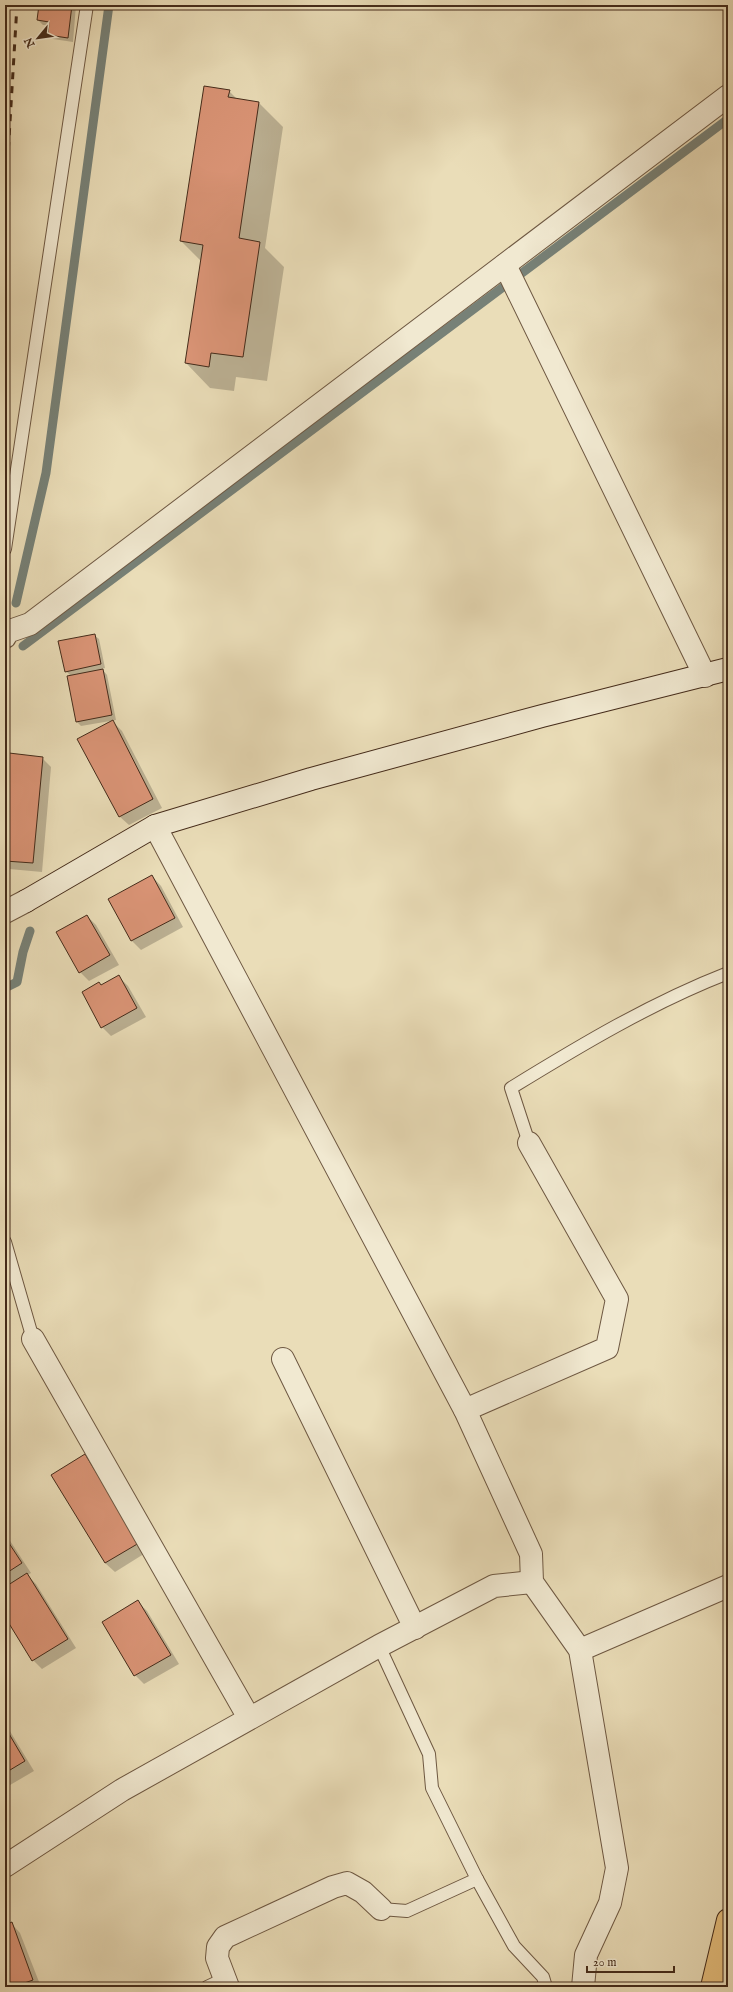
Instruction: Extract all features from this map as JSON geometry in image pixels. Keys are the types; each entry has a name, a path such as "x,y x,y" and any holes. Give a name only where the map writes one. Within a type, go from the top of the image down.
{"main road":[{"path":"712,1987 728,1920"}],"street":[{"path":"6,633 30,624 728,96"},
{"path":"504,265 705,676"},
{"path":"5,912 155,826 311,779 542,716 728,669"},
{"path":"155,826 465,1410 532,1554 532,1582 580,1650 617,1868 610,1903 586,1955 583,1987"},
{"path":"465,1410 607,1348 617,1300 529,1143"},
{"path":"32,1339 249,1718"},
{"path":"283,1359 415,1628"},
{"path":"5,1866 122,1790 379,1646 494,1586 532,1582"},
{"path":"580,1650 728,1586"},
{"path":"220,1984 218,1947 225,1937 333,1887 347,1883 363,1892 381,1909"}],"lane":[{"path":"5,549 87,5"},
{"path":"529,1143 511,1088 590,1040 684,990 728,973"},
{"path":"5,1242 32,1339"},
{"path":"379,1646 429,1754 432,1788 477,1879 514,1946 544,1977 546,1987"},
{"path":"381,1909 407,1911 477,1879"}],"building":[{"path":"39,5 72,5 68,38 48,35 49,22 37,20"},
{"path":"204,86 230,90 228,97 259,102 239,238 260,242 243,357 211,353 209,367 185,363 203,245 180,241"},
{"path":"95,634 101,664 65,672 58,641"},
{"path":"103,669 112,715 76,722 67,676"},
{"path":"113,720 153,799 119,817 77,739"},
{"path":"9,753 43,757 33,863 5,861 5,794"},
{"path":"152,875 175,918 131,941 108,899"},
{"path":"87,915 110,955 79,973 56,932"},
{"path":"119,975 137,1008 101,1028 82,992 99,982 101,985"},
{"path":"85,1454 139,1543 105,1563 51,1475"},
{"path":"5,1537 22,1563 5,1574"},
{"path":"27,1573 68,1639 32,1661 5,1617 5,1587"},
{"path":"138,1600 171,1655 134,1676 102,1622"},
{"path":"5,1727 25,1761 5,1773"},
{"path":"12,1922 33,1980 13,1987 5,1987 5,1925"}],"waterway":[{"path":"16,603 46,473 109,5"},
{"path":"23,646 728,119"},
{"path":"5,988 17,982 23,952 30,931"}],"railway":[{"path":"5,205 17,5"}]}
